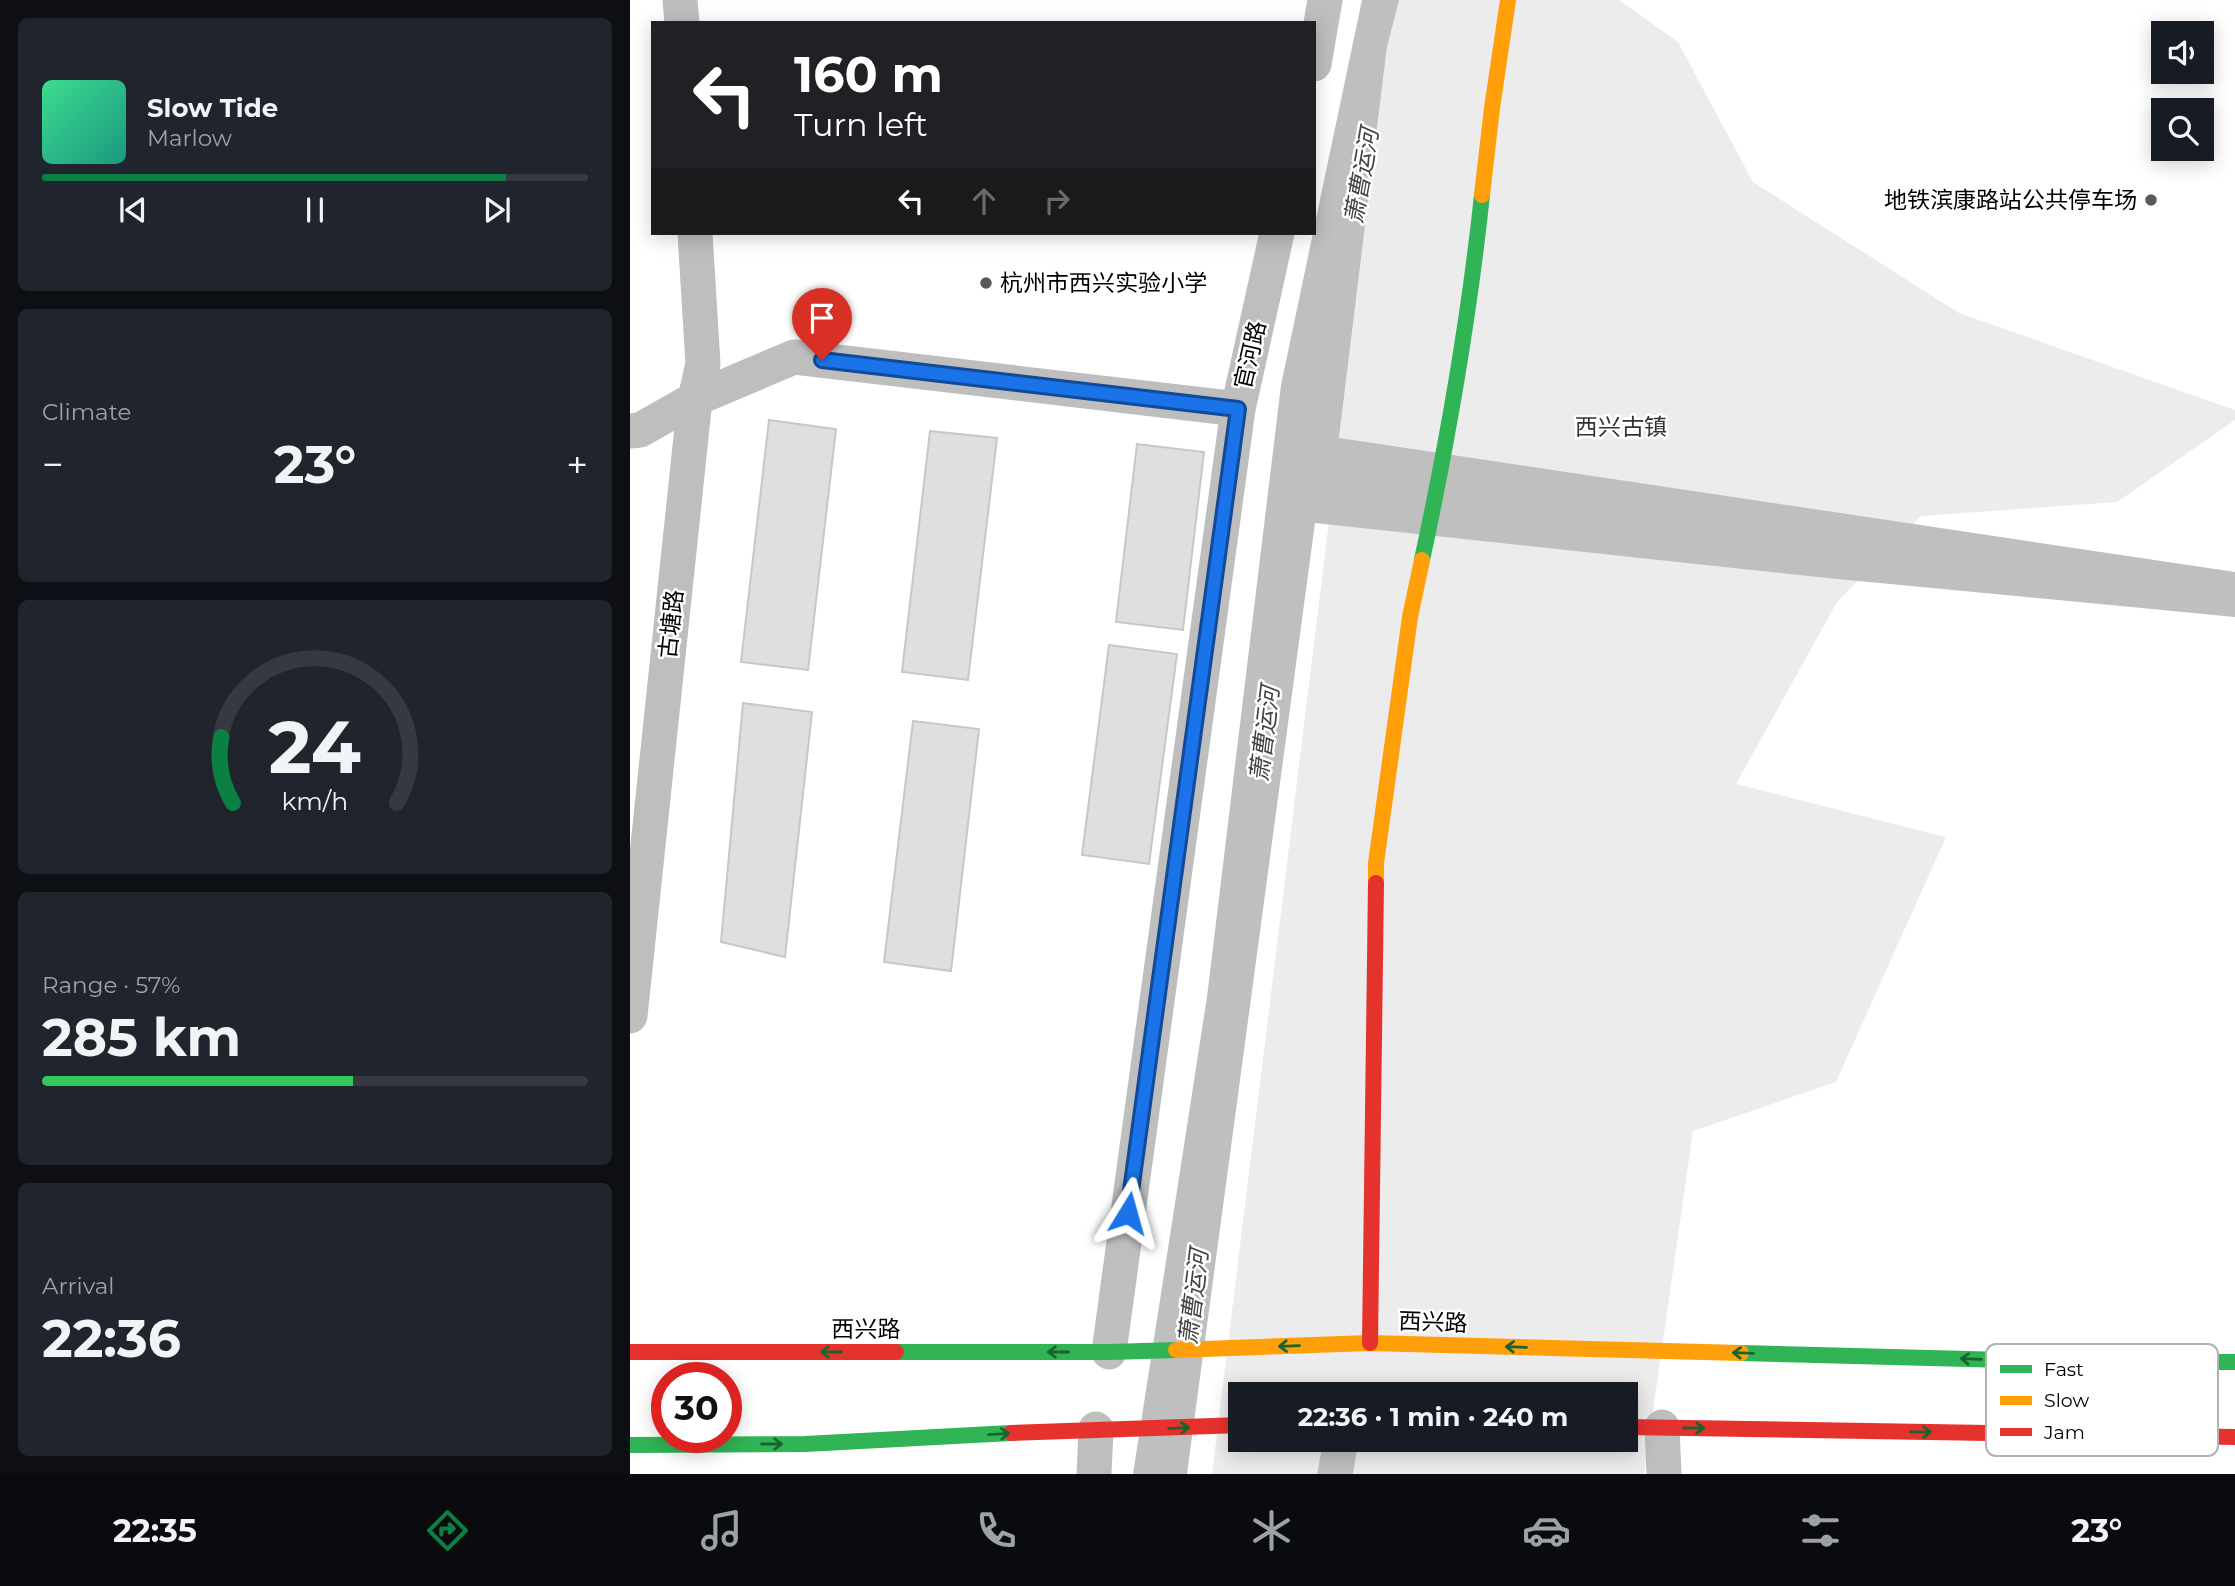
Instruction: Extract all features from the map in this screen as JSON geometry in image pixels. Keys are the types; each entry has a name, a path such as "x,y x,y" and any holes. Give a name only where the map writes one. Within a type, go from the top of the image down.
{"main road":[{"path":"1370,1343 1376,863 1410,617 1443,461 1473,281 1492,108 1508,0"},
{"name":"西兴路","path":"630,1352 1117,1351 1370,1343 1986,1359"},
{"path":"630,1445 805,1444 1228,1425"},
{"path":"1638,1426 1986,1433"}],"street":[{"path":"680,0 682,21"},
{"path":"1316,52 1325,0"},
{"name":"古塘路","path":"630,1016 695,399 703,364 695,235"},
{"name":"官河路","path":"1117,1351 1238,409 1277,235"},
{"path":"630,431 640,430 695,399 794,357 1238,409"},
{"path":"1662,1427 1664,1474"},
{"path":"1094,1474 1106,1430"},
{"path":"1335,1474 1339,1452"}],"green space":[{"name":"西兴古镇","path":"1393,0 1619,0 1678,42 1753,182 1959,313 2235,410 2235,420 2117,502 1921,516 1837,602 1736,784 1946,837 1836,1082 1693,1131 1644,1474 1212,1474"}],"water":[{"name":"萧曹运河","path":"1362,0 1399,0 1387,47 1339,438 2235,572 2235,617 1827,578 1315,523 1187,1474 1133,1474 1207,997 1281,385 1313,235 1316,235 1316,219"}],"building":[{"path":"769,420 836,429 808,670 741,662"},
{"path":"930,431 997,438 968,680 902,672"},
{"path":"1137,444 1204,452 1183,630 1116,622"},
{"path":"1109,645 1177,654 1149,864 1082,855"},
{"path":"743,703 812,712 785,957 721,942"},
{"path":"913,721 979,729 951,971 884,962"}],"traffic: fast":[{"path":"1422,560 1457,378 1482,195"},
{"path":"896,1352 1176,1350"},
{"path":"1741,1353 1986,1359"},
{"path":"2218,1362 2235,1362"},
{"path":"630,1445 805,1444 1011,1433"}],"traffic: slow":[{"path":"1482,195 1508,0"},
{"path":"1376,883 1376,863 1410,617 1422,560"},
{"path":"1176,1350 1370,1343 1741,1353"}],"traffic: jam":[{"path":"1370,1343 1376,883"},
{"path":"630,1352 896,1352"},
{"path":"1011,1433 1228,1425"},
{"path":"1638,1427 1986,1433"},
{"path":"2218,1437 2235,1437"}],"place":[{"name":"地铁滨康路站公共停车场","path":"2151,200"},
{"name":"杭州市西兴实验小学","path":"986,283"}],"route":[{"path":"822,360 1238,409 1128,1213"}]}
